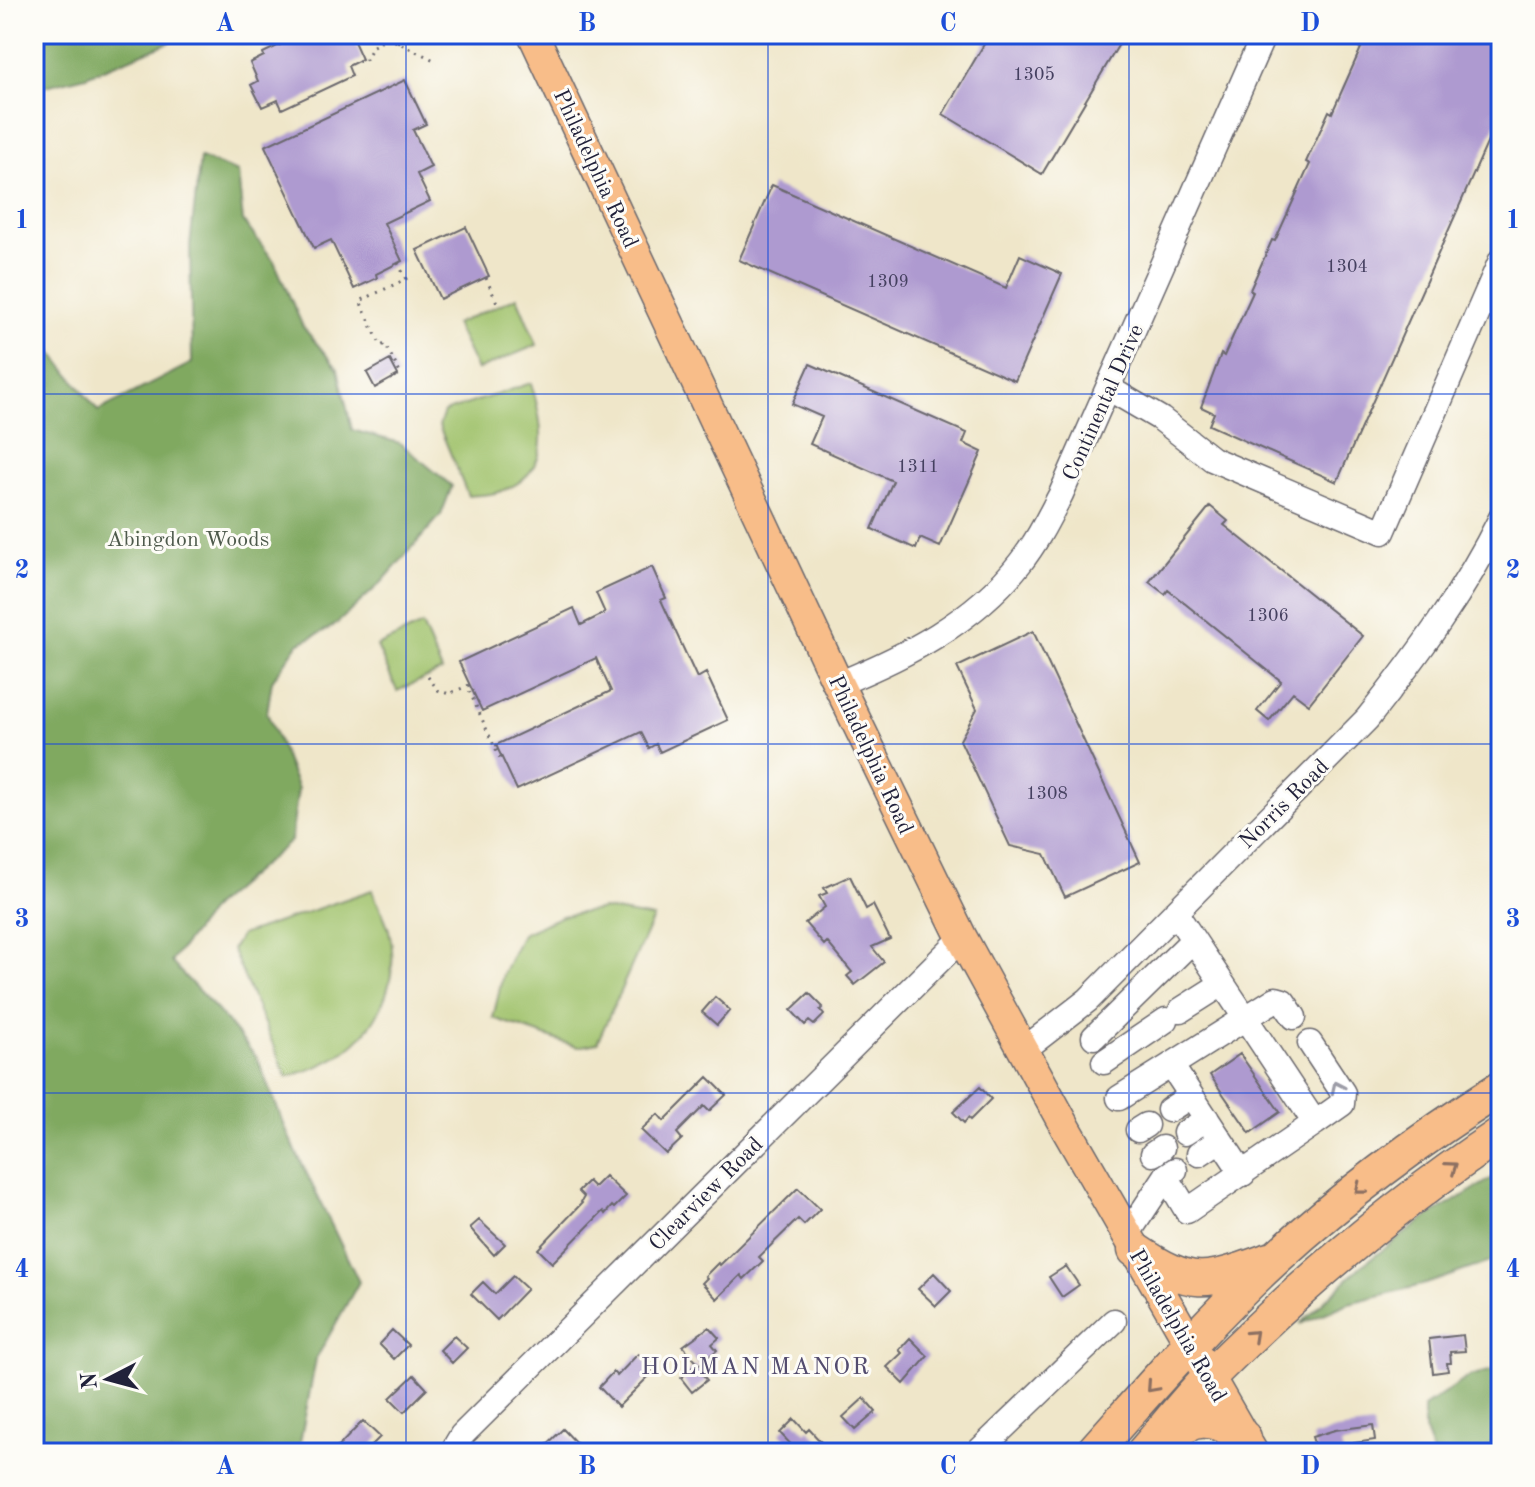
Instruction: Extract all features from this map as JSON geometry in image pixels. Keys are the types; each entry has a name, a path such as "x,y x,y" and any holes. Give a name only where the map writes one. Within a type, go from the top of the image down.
{"highway":[{"path":"1092,1453 1190,1344 1277,1257 1421,1141 1501,1088"},
{"path":"1149,1446 1209,1377 1348,1248 1448,1170 1501,1134"},
{"path":"1131,1242 1159,1266 1192,1279 1226,1275 1277,1257"},
{"path":"1149,1446 1198,1420 1230,1428 1249,1445"}],"main road":[{"name":"Philadelphia Road","path":"533,34 838,684 962,938 1022,1051 1249,1445"}],"street":[{"name":"Continental Drive","path":"838,684 902,656 938,635 962,619 1015,569 1050,515 1264,34"},
{"path":"1108,388 1161,419 1212,459 1383,532 1501,260"},
{"name":"Norris Road","path":"1022,1051 1088,1000 1367,719 1463,589 1501,518"},
{"path":"1175,912 1315,1123"},
{"name":"Clearview Road","path":"456,1453 456,1445 462,1435 962,938"},
{"path":"1094,1037 1193,940"},
{"path":"1104,1062 1222,984"},
{"path":"1119,1098 1276,999 1283,1001 1294,1017"},
{"path":"1131,1242 1171,1173 1187,1211 1342,1104 1343,1093 1310,1043"},
{"path":"1171,1065 1243,1174"},
{"path":"1169,1110 1191,1096"},
{"path":"1185,1133 1207,1119"},
{"path":"1199,1154 1220,1140"},
{"path":"977,1453 1114,1321"}],"path":[{"path":"398,43 402,34"},
{"path":"358,61 365,61 373,46 389,38 436,61"},
{"path":"398,263 406,279 360,301 381,346 385,344 400,373"},
{"path":"486,278 498,305"},
{"path":"428,677 438,690 449,694 468,685 501,761 503,759"}],"green space":[{"path":"34,34 190,34 86,76 34,89"},
{"name":"Abingdon Woods","path":"200,158 238,172 243,221 274,261 303,327 338,369 352,430 400,443 452,486 441,515 382,582 334,626 298,644 272,681 267,713 298,789 291,841 213,907 171,962 257,1058 290,1139 359,1282 316,1359 298,1453 36,1453 34,277 43,340 98,411 192,363 190,245"},
{"path":"517,297 537,345 477,370 455,324"},
{"path":"531,383 541,432 537,461 517,484 495,493 468,496 439,426 444,412"},
{"path":"422,625 442,671 397,691 377,646"},
{"path":"372,890 392,946 386,995 371,1024 342,1053 319,1066 287,1077 232,949 241,935"},
{"path":"604,909 653,918 597,1043 577,1047 493,1018 503,974 522,934 562,916"},
{"path":"1501,1173 1501,1258 1426,1284 1349,1303 1300,1324 1361,1266 1426,1218"},
{"path":"1501,1368 1501,1434 1482,1453 1433,1453 1424,1430 1424,1407 1470,1376"}],"building":[{"path":"302,34 341,34 344,41 352,37 362,59 348,66 352,76 282,109 278,100 262,107 251,85 258,81 250,63 264,56 263,53"},
{"path":"990,34 1125,34 1042,174 943,114"},
{"path":"1361,34 1501,34 1501,112 1337,482 1209,425 1214,413 1201,407 1221,354 1224,356 1253,292 1250,290 1272,240 1275,241 1310,164 1306,162 1361,48 1355,46"},
{"path":"405,80 426,124 413,130 431,167 417,174 430,201 384,223 402,261 354,289 331,240 314,248 265,146"},
{"path":"772,185 1006,288 1020,255 1062,274 1015,381 739,260"},
{"path":"466,227 489,276 440,299 417,250"},
{"path":"390,360 398,375 375,388 367,373"},
{"path":"810,364 967,433 963,443 982,452 940,547 920,538 916,549 872,529 893,481 810,444 822,417 792,404"},
{"path":"1210,506 1228,521 1224,525 1363,636 1309,704 1293,692 1269,721 1257,711 1281,681 1168,590 1165,594 1149,582"},
{"path":"652,567 666,598 661,600 697,678 706,673 728,720 660,752 656,744 649,748 641,732 517,790 496,745 611,691 596,658 482,711 459,662 574,608 581,625 605,613 596,593"},
{"path":"1033,631 1140,862 1065,897 1045,854 1010,846 960,740 977,709 957,667"},
{"path":"850,876 866,909 873,905 890,939 872,947 884,962 855,985 847,976 852,972 827,942 824,945 805,923 825,907 819,896 827,893 824,888"},
{"path":"809,993 823,1007 820,1010 824,1015 814,1025 809,1021 805,1025 791,1010"},
{"path":"715,997 730,1010 717,1025 702,1012"},
{"path":"1240,1054 1280,1112 1250,1133 1210,1075"},
{"path":"708,1077 726,1095 709,1111 704,1106 677,1133 682,1139 666,1154 641,1130 658,1114 664,1121"},
{"path":"980,1087 991,1099 964,1123 953,1112"},
{"path":"605,1176 626,1196 605,1214 603,1211 552,1263 538,1249 582,1203 584,1197 578,1191 588,1181 594,1187"},
{"path":"798,1188 820,1209 804,1225 798,1219 759,1257 763,1261 744,1279 741,1275 717,1299 702,1283 707,1278 705,1276"},
{"path":"479,1220 505,1244 494,1255 470,1228"},
{"path":"1066,1266 1079,1285 1062,1297 1049,1277"},
{"path":"934,1273 951,1291 936,1306 918,1289"},
{"path":"513,1276 527,1289 497,1320 471,1294 483,1282 495,1294"},
{"path":"709,1327 719,1338 712,1344 717,1350 699,1365 683,1346"},
{"path":"392,1330 408,1345 394,1359 379,1344"},
{"path":"1463,1335 1465,1351 1450,1352 1448,1371 1433,1373 1429,1339"},
{"path":"454,1336 467,1348 452,1363 440,1350"},
{"path":"910,1338 928,1356 904,1384 887,1367 902,1353 899,1350"},
{"path":"638,1354 655,1370 618,1407 599,1387 613,1372 617,1376"},
{"path":"695,1365 707,1380 692,1392 681,1378"},
{"path":"414,1375 427,1389 404,1412 390,1398"},
{"path":"864,1398 876,1412 855,1430 843,1417"},
{"path":"794,1419 806,1432 809,1429 831,1453 799,1453 780,1433"},
{"path":"363,1421 380,1437 364,1453 332,1453"},
{"path":"1373,1425 1375,1440 1341,1445 1343,1453 1317,1453 1312,1437 1335,1430"},
{"path":"563,1429 580,1447 574,1453 538,1453"}],"district":[{"name":"HOLMAN MANOR","path":"756,1366"}]}
